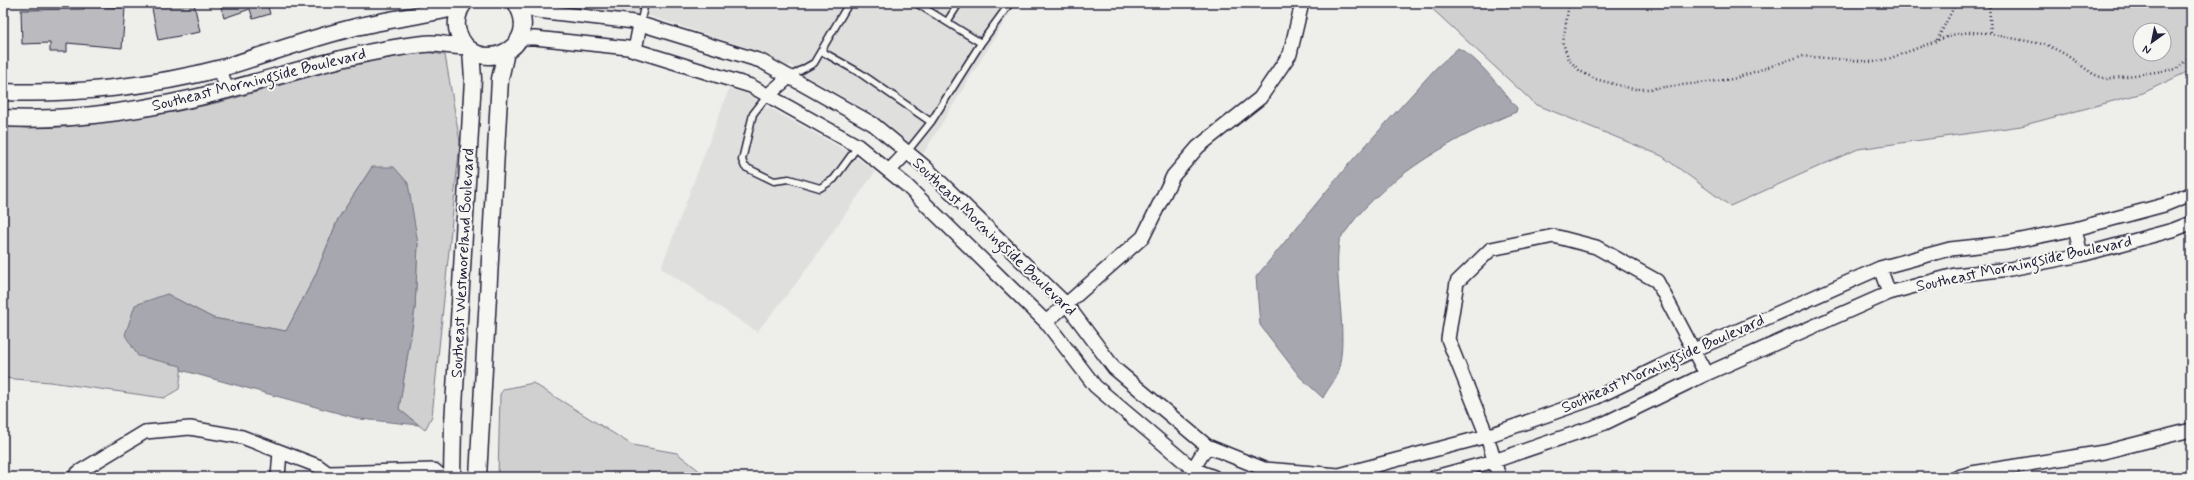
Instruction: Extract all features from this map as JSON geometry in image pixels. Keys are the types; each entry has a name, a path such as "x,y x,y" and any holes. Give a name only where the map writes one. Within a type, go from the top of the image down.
{"street":[{"path":"1046,322 1143,237 1173,176 1198,147 1260,98 1290,54 1302,3"},
{"name":"Southeast Morningside Boulevard","path":"3,92 31,93 99,89 175,78 220,68 352,28 430,14 463,4"},
{"path":"463,4 457,20 457,29 468,48 483,56 492,57 506,52 516,45 520,38 523,19 516,4"},
{"name":"Southeast Morningside Boulevard","path":"516,4 537,11 640,24 761,61 873,124 930,171 1067,305 1114,368 1207,446 1264,469 1339,475 1487,436 1595,398 1694,350 1880,268 1950,249 2006,243 2075,229 2164,205 2191,194"},
{"path":"635,50 640,24"},
{"name":"Southeast Morningside Boulevard","path":"520,38 535,38 635,50 751,86 858,146 906,186 1046,322 1095,386 1193,469 1214,477"},
{"name":"Southeast Morningside Boulevard","path":"3,118 27,119 97,113 174,103 353,56 426,44 468,48"},
{"name":"Southeast Westmoreland Boulevard","path":"452,477 453,424 473,79 468,48"},
{"name":"Southeast Westmoreland Boulevard","path":"478,477 500,79 506,52"},
{"path":"220,68 226,90"},
{"path":"767,96 789,77"},
{"path":"888,171 907,152"},
{"name":"Southeast Morningside Boulevard","path":"1435,477 1494,461 1605,423 1706,374 1889,294 1955,275 2010,269 2081,255 2173,230 2191,223"},
{"path":"2075,229 2081,255"},
{"path":"1499,477 1487,436 1448,339 1457,282 1491,249 1554,236 1596,247 1657,280 1706,374"},
{"path":"1880,268 1889,294"},
{"path":"74,477 79,472 144,432 190,428 242,437 318,466 331,475 434,470 442,477"},
{"path":"1958,477 1972,473 2104,452 2191,430"},
{"path":"1193,469 1207,446"},
{"path":"278,477 280,452"}],"lane":[{"path":"640,24 645,3"},
{"path":"789,77 814,63 849,3"},
{"path":"916,3 981,43"},
{"path":"947,22 959,3"},
{"path":"907,152 931,122 981,43 1010,3"},
{"path":"821,51 860,73 931,122"},
{"path":"767,96 753,114 742,160 745,167 774,181 789,179 820,188 834,179 858,146"}],"path":[{"path":"1569,3 1563,43 1569,60 1587,76 1626,88 1648,89 1734,79 1807,56 1874,62 1892,58 1937,40 1969,32 1991,34 2052,48 2093,74 2106,80 2177,69 2191,55"},
{"path":"1937,40 1956,3"},
{"path":"1989,3 1991,34"}],"shaded area":[{"path":"544,3 1016,3 923,154 877,116 795,70 791,65 788,67 764,53 649,16"},
{"path":"1426,3 2191,3 2191,70 2143,93 2021,126 1858,149 1730,206 1662,156 1535,104"},
{"path":"1458,48 1474,59 1490,75 1517,108 1516,112 1471,132 1425,159 1403,174 1364,208 1342,236 1339,242 1338,258 1342,324 1341,356 1337,375 1323,398 1300,377 1260,325 1256,277 1348,165 1435,69"},
{"path":"425,52 445,55 460,142 432,416 425,430 399,409 415,309 418,244 372,167 338,219 315,276 286,331 213,318 167,294 182,366 179,389 164,398 50,382 3,378 3,126 27,128 98,122 174,112 221,102 354,64"},
{"path":"729,89 747,94 762,103 766,109 768,107 852,154 875,172 798,281 757,332 661,268"},
{"path":"372,167 394,167 408,183 418,244 415,309 399,409 419,425 360,419 181,370 181,366 138,356 125,335 135,305 167,294 213,318 286,331 315,276 338,219"},
{"path":"533,383 632,445 677,453 707,477 498,477 500,394 504,389"}],"building":[{"path":"151,3 194,3 200,32 158,40"},
{"path":"220,3 267,3 270,14 253,19 250,9 224,18"},
{"path":"85,5 125,8 122,48 67,43 67,52 50,52 50,43 22,44 21,10 84,9"}]}
